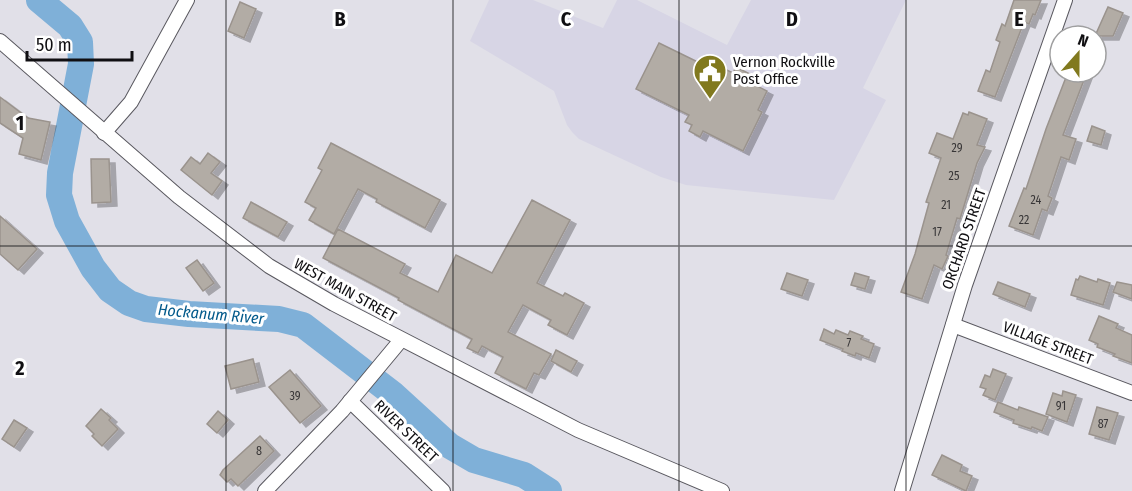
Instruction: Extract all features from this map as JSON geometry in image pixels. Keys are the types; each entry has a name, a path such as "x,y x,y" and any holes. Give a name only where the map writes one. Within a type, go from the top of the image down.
{"street":[{"path":"104,133 131,102 187,0"},
{"name":"ORCHARD STREET","path":"902,491 953,325 1065,0"},
{"name":"WEST MAIN STREET","path":"0,41 196,211 261,261 401,340 578,430 722,491"},
{"name":"VILLAGE STREET","path":"953,325 1132,393"},
{"name":"RIVER STREET","path":"401,340 355,396 443,491"},
{"path":"265,491 355,396"}],"shaded area":[{"path":"489,0 533,0 603,28 617,0 637,0 727,45 751,0 906,0 863,88 886,100 834,200 686,185 661,177 579,139 567,125 554,91 470,41"}],"building":[{"path":"1014,0 1041,0 1029,24 1024,22 995,97 978,91 986,70 990,72 1000,42 996,40 1002,24 1005,26"},
{"path":"240,2 256,9 244,38 228,31"},
{"path":"1108,7 1123,13 1113,36 1108,36 1108,24 1100,24"},
{"name":"Vernon Rockville Post Office","path":"659,43 712,69 714,64 733,73 736,67 752,75 749,82 767,91 758,110 762,112 743,151 703,131 700,137 689,131 692,125 685,122 689,115 636,89"},
{"path":"1063,84 1082,84 1063,135 1076,139 1069,160 1061,157 1048,196 1052,198 1047,211 1042,209 1033,235 1009,226 1024,188 1026,189"},
{"path":"0,97 28,118 50,122 41,160 19,154 23,138 0,123"},
{"path":"969,112 987,119 977,145 985,147 977,163 960,219 957,218 946,255 948,256 942,269 934,265 922,299 901,292 915,254 929,203 926,202 941,158 929,153 937,133 953,139 963,113 968,115"},
{"path":"1092,126 1105,131 1101,145 1087,141"},
{"path":"331,143 440,200 425,228 376,202 377,199 358,189 334,234 309,220 316,208 305,202 322,170 318,168"},
{"path":"208,153 220,162 211,173 222,181 212,195 181,170 191,157 200,164"},
{"path":"91,159 109,159 111,202 92,203"},
{"path":"532,200 570,220 537,283 584,303 567,335 548,325 551,320 523,305 508,332 551,354 539,375 534,373 526,389 495,373 503,357 482,346 478,353 467,348 472,339 323,258 338,229 405,264 400,273 438,292 456,255 492,273"},
{"path":"251,202 287,222 278,237 243,218"},
{"path":"0,216 37,249 18,270 0,254"},
{"path":"197,260 214,283 203,291 186,268"},
{"path":"787,273 808,280 802,296 781,289"},
{"path":"855,273 869,277 865,289 851,285"},
{"path":"1080,276 1097,282 1098,279 1110,283 1103,305 1071,295 1076,279 1078,280"},
{"path":"998,282 1030,294 1025,307 993,294"},
{"path":"1117,282 1132,285 1132,299 1113,292"},
{"path":"1099,316 1118,324 1116,328 1132,335 1132,363 1113,356 1115,354 1097,347 1098,344 1089,340"},
{"path":"824,329 834,334 836,330 848,335 850,331 863,336 861,339 874,344 869,358 856,353 855,356 820,340"},
{"path":"556,350 577,361 571,372 551,361"},
{"path":"253,359 259,382 231,389 225,366"},
{"path":"993,369 1006,374 995,400 983,395 986,389 980,387 985,375 990,377"},
{"path":"290,370 321,406 300,423 269,387"},
{"path":"1063,391 1076,395 1067,422 1046,414 1053,393 1062,396"},
{"path":"998,402 1018,410 1019,407 1048,417 1042,431 1013,423 1014,420 994,412"},
{"path":"1097,407 1118,413 1109,440 1089,434"},
{"path":"101,409 118,429 102,446 86,426"},
{"path":"218,411 228,420 217,433 207,424"},
{"path":"14,420 27,428 14,447 2,439"},
{"path":"260,436 274,451 238,486 231,479 227,482 220,475 223,470"},
{"path":"942,455 962,465 960,471 972,476 966,491 932,475"}],"waterway":[{"name":"Hockanum River","path":"39,0 70,26 80,42 81,64 60,173 59,195 67,221 93,268 110,290 129,303 146,309 279,319 303,325 393,394 450,446 474,460 524,475 549,491"}],"place":[{"name":"Vernon Rockville Post Office","path":"710,100"}]}
